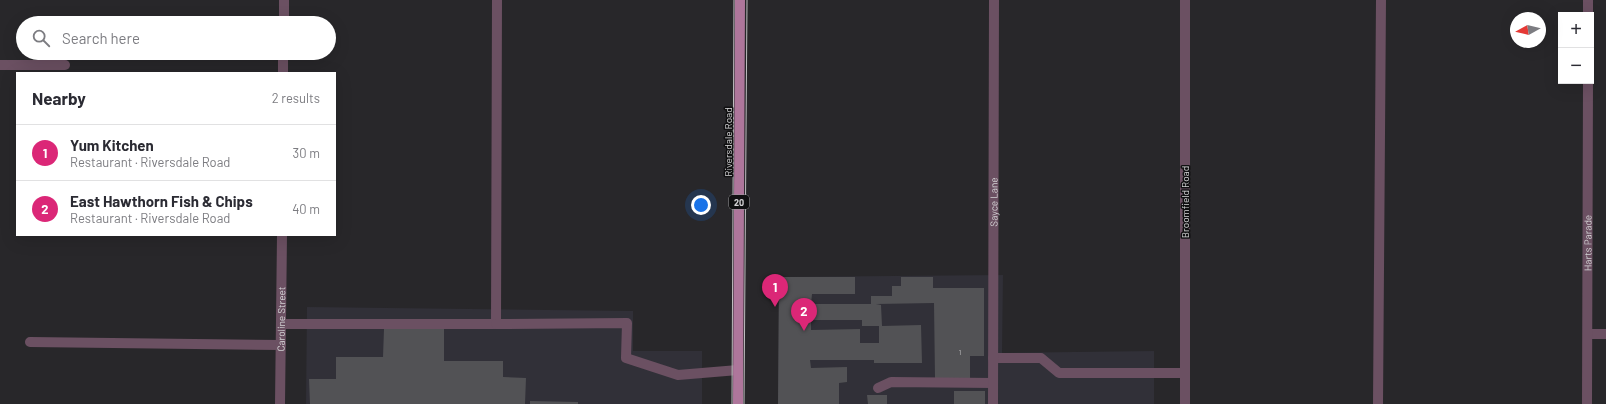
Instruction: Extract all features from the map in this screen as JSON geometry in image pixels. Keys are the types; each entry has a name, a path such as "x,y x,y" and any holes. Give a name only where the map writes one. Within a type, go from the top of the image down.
{"main road":[{"name":"Riversdale Road","path":"738,404 740,0"}],"street":[{"path":"284,0 284,16"},
{"path":"496,324 497,0"},
{"name":"Sayce Lane","path":"993,404 994,0"},
{"name":"Broomfield Road","path":"1185,0 1185,404"},
{"path":"1378,404 1380,0"},
{"path":"1588,0 1588,12"},
{"path":"283,72 284,60"},
{"path":"0,65 64,65"},
{"name":"Harts Parade","path":"1587,404 1588,84"},
{"name":"Caroline Street","path":"280,404 282,236"},
{"path":"281,324 627,323 626,358 678,375 738,370"},
{"path":"1588,334 1606,334"},
{"path":"30,342 281,345"},
{"path":"993,358 1041,358 1059,373 1185,372"},
{"path":"878,388 891,382 993,383"}],"shaded area":[{"path":"1003,275 1002,353 1154,351 1154,404 778,404 779,277"},
{"path":"307,307 633,311 633,351 702,351 702,404 306,404"}],"building":[{"path":"779,277 855,277 855,294 812,294 811,304 871,304 871,296 892,296 892,286 901,286 901,277 933,277 933,288 984,288 984,356 970,356 970,378 935,378 934,303 876,304 881,305 882,326 921,325 922,363 874,363 874,360 810,360 811,368 847,367 847,382 839,383 839,404 778,404","holes":["811,320 862,320 862,326 879,326 879,343 860,343 860,329 811,330"]},
{"path":"384,329 444,329 444,361 503,361 503,377 526,378 525,404 310,404 309,379 336,379 336,357 383,357"},
{"path":"954,391 985,391 985,404 954,404"},
{"path":"867,395 887,395 887,404 868,404"},
{"path":"530,401 578,402 578,404 530,404"}],"tram line":[{"path":"732,404 734,0"},
{"path":"744,404 747,0"}],"place":[{"name":"Yum Kitchen","path":"775,307"},
{"name":"East Hawthorn Fish & Chips","path":"804,331"}]}
